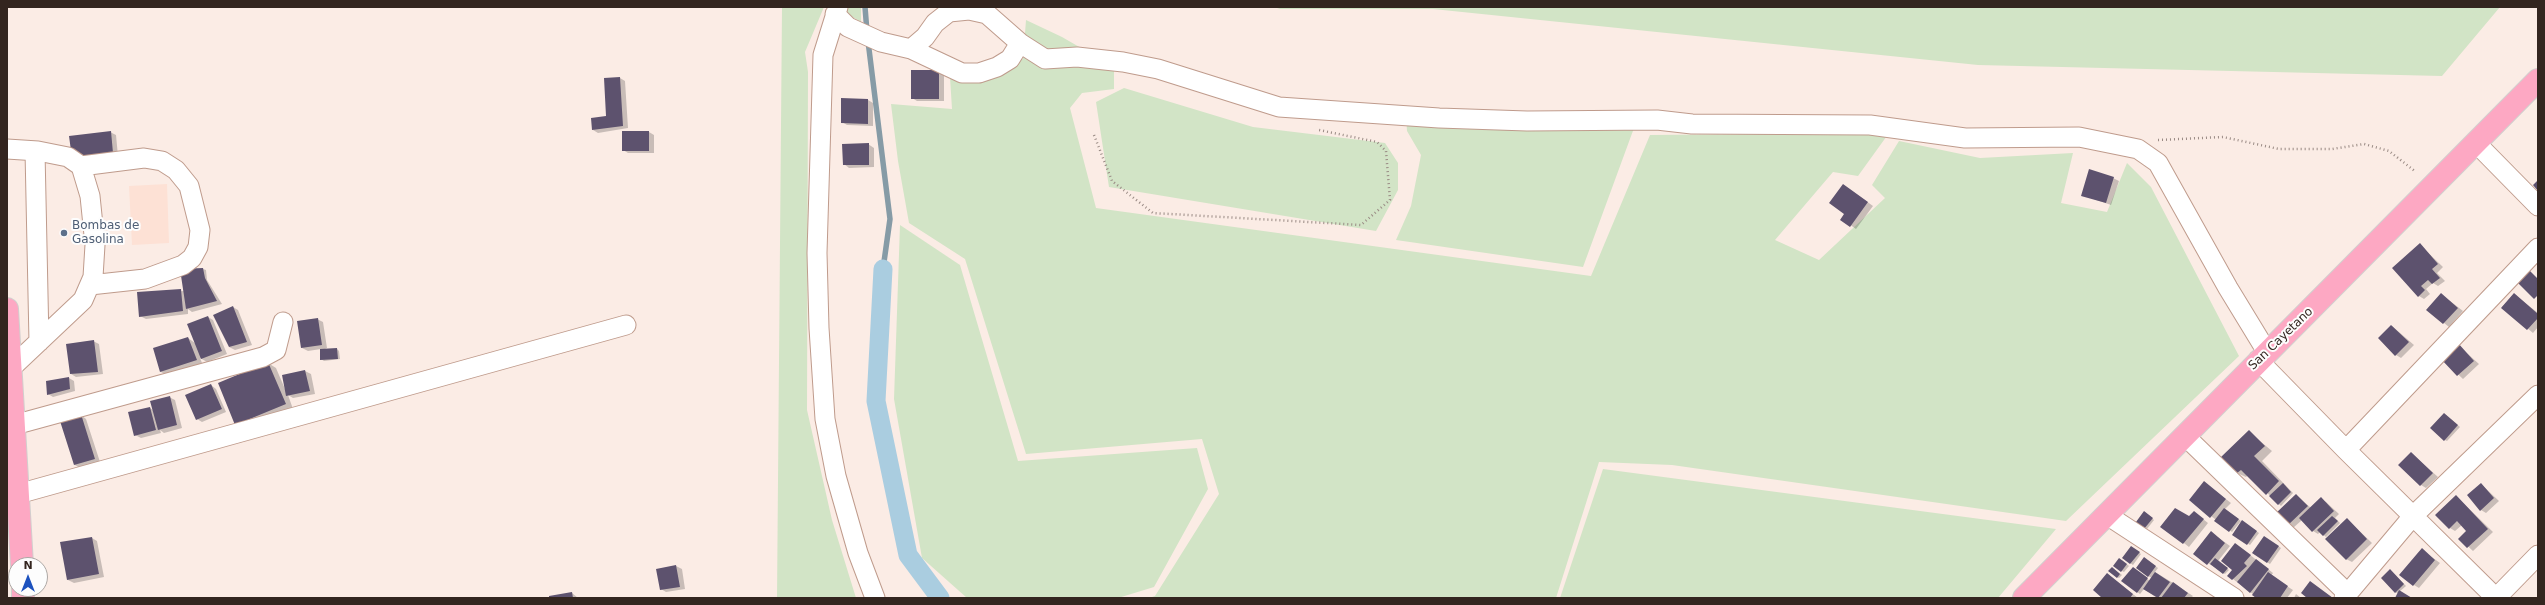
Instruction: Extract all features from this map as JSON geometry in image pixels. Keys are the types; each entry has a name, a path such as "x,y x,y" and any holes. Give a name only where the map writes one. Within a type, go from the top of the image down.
{"main road":[{"name":"San Cayetano","path":"2029,597 2263,356 2476,144 2538,80"},
{"path":"7,309 22,557"}],"street":[{"path":"836,10 848,27 881,42 911,50 962,73 979,73 997,67 1010,59 1020,43"},
{"path":"836,10 823,55 817,254 825,419 836,476 858,553 875,598"},
{"path":"911,50 925,37 935,23 949,12 970,10 987,14 1020,43 1045,59 1077,57 1123,62 1158,70 1279,107 1439,118 1527,121 1657,120 1692,124 1870,125 1965,138 2079,137 2138,149 2158,163 2228,288 2263,356 2346,450 2496,598 2538,555"},
{"path":"2476,144 2538,206"},
{"path":"7,149 35,151 68,157 81,166 90,196 95,245 93,277 83,300 11,368"},
{"path":"35,151 39,342"},
{"path":"81,166 144,158 162,161 176,170 189,186 200,230 198,247 192,258 183,264 145,279 90,285"},
{"path":"2346,450 2538,248"},
{"path":"14,425 263,357 276,350 283,322"},
{"path":"18,494 626,325"},
{"path":"2185,436 2346,596 2413,516 2538,395"},
{"path":"2107,515 2234,598"}],"path":[{"path":"1094,135 1112,181 1153,213 1361,225 1390,200 1386,151 1377,142 1317,130"},
{"path":"2156,140 2224,137 2279,149 2332,149 2364,144 2389,152 2416,172"}],"shaded area":[{"path":"167,184 169,243 132,245 129,186"}],"green space":[{"path":"782,7 824,7 805,52 808,72 807,410 832,520 856,598 777,598"},
{"path":"840,7 861,7 861,22 839,9"},
{"path":"1274,7 2500,7 2442,76 1978,65 1433,9 1280,9"},
{"path":"1026,20 1062,37 1114,67 1114,89 1082,93 1070,108 1096,208 1591,276 1650,135 1889,133 1858,176 1833,172 1775,240 1819,260 1885,198 1872,185 1899,141 1980,158 2073,153 2061,203 2107,212 2127,163 2151,187 2239,356 2066,521 1672,465 1599,462 1556,598 1149,598 1155,596 1219,494 1202,439 1026,454 965,259 909,223 898,161 891,104 952,109 950,77 984,72 1023,59"},
{"path":"1124,88 1253,127 1385,143 1398,163 1398,190 1376,231 1109,187 1096,102"},
{"path":"1406,115 1634,128 1583,267 1396,240 1411,206 1421,155 1407,131"},
{"path":"900,225 960,265 1018,461 1197,448 1208,489 1154,587 1118,598 967,598 922,558 894,399"},
{"path":"1603,469 2056,529 1998,598 1560,598"}],"building":[{"path":"911,70 939,70 939,99 911,99"},
{"path":"620,77 623,126 592,130 591,118 606,116 604,78"},
{"path":"841,98 868,99 868,124 841,123"},
{"path":"111,131 113,153 72,158 69,136"},
{"path":"622,131 649,131 649,151 622,151"},
{"path":"869,143 869,165 843,165 842,144"},
{"path":"2089,169 2114,177 2106,203 2081,196"},
{"path":"2538,180 2538,191 2533,185"},
{"path":"1843,184 1868,202 1850,227 1840,220 1844,214 1829,203"},
{"path":"2420,243 2438,264 2432,269 2440,278 2432,284 2428,280 2421,286 2425,290 2418,297 2392,268"},
{"path":"203,268 205,278 217,301 186,309 180,269"},
{"path":"2530,271 2538,279 2538,295 2534,299 2518,283"},
{"path":"181,289 183,311 139,317 137,292"},
{"path":"2441,293 2458,308 2443,324 2426,310"},
{"path":"2514,293 2538,314 2538,318 2527,330 2501,308"},
{"path":"233,306 247,342 229,347 213,315"},
{"path":"208,316 222,351 201,359 187,324"},
{"path":"318,318 322,345 301,348 297,321"},
{"path":"2391,325 2409,342 2395,356 2378,338"},
{"path":"188,337 197,360 160,372 153,348"},
{"path":"94,340 98,372 70,374 66,344"},
{"path":"2458,343 2474,361 2457,376 2441,359"},
{"path":"337,348 338,359 320,360 320,349"},
{"path":"268,362 286,404 235,425 218,383"},
{"path":"305,370 310,391 286,396 282,375"},
{"path":"69,377 70,389 47,395 46,381"},
{"path":"211,384 222,409 196,420 185,395"},
{"path":"170,396 177,425 158,430 150,401"},
{"path":"150,407 156,430 134,436 128,412"},
{"path":"2444,413 2458,425 2444,441 2430,428"},
{"path":"81,414 95,459 74,465 60,421"},
{"path":"2249,430 2265,446 2254,456 2279,481 2266,495 2241,470 2237,473 2221,457"},
{"path":"2411,452 2433,473 2420,486 2398,465"},
{"path":"2204,481 2226,499 2210,518 2189,500"},
{"path":"2283,483 2291,492 2278,505 2269,496"},
{"path":"2481,483 2494,498 2480,511 2467,495"},
{"path":"2296,494 2308,506 2287,526 2275,514"},
{"path":"2456,495 2488,529 2467,548 2458,539 2466,531 2457,521 2449,529 2435,515"},
{"path":"2321,497 2334,511 2312,532 2299,518"},
{"path":"2175,508 2189,516 2194,511 2204,519 2183,544 2160,527"},
{"path":"2224,508 2239,519 2229,532 2214,521"},
{"path":"2144,511 2153,518 2144,529 2136,522"},
{"path":"2332,516 2338,521 2323,536 2317,530"},
{"path":"2347,518 2367,539 2346,560 2325,539"},
{"path":"2242,520 2257,531 2247,545 2232,535"},
{"path":"2211,531 2225,543 2207,565 2193,554"},
{"path":"2264,536 2279,546 2267,563 2252,553"},
{"path":"92,537 99,574 67,580 60,542"},
{"path":"2235,543 2251,555 2244,563 2247,566 2232,580 2227,576 2232,570 2221,561"},
{"path":"2131,546 2140,552 2130,564 2122,558"},
{"path":"2422,548 2435,560 2413,586 2399,575"},
{"path":"2144,557 2156,566 2148,577 2136,568"},
{"path":"2119,558 2127,564 2121,572 2113,566"},
{"path":"2215,558 2228,568 2223,574 2210,564"},
{"path":"2256,559 2269,569 2250,593 2237,582"},
{"path":"676,565 680,587 660,590 656,569"},
{"path":"2112,567 2120,574 2117,578 2108,571"},
{"path":"2133,567 2148,578 2137,593 2121,581"},
{"path":"2390,569 2404,584 2395,593 2381,578"},
{"path":"2155,572 2170,582 2158,598 2143,589"},
{"path":"2268,572 2288,586 2280,598 2256,598 2252,595"},
{"path":"2107,573 2133,594 2130,598 2102,598 2093,590"},
{"path":"2310,581 2333,598 2307,598 2301,593"},
{"path":"2173,582 2188,593 2184,598 2161,598"},
{"path":"2399,590 2412,598 2395,598"},
{"path":"572,592 573,598 549,598 549,596"}],"waterway":[{"path":"865,7 867,32"},
{"path":"868,41 890,219 883,269"},
{"path":"883,269 876,401 908,555 940,598"}],"place":[{"name":"Bombas de Gasolina","path":"64,233"}]}
